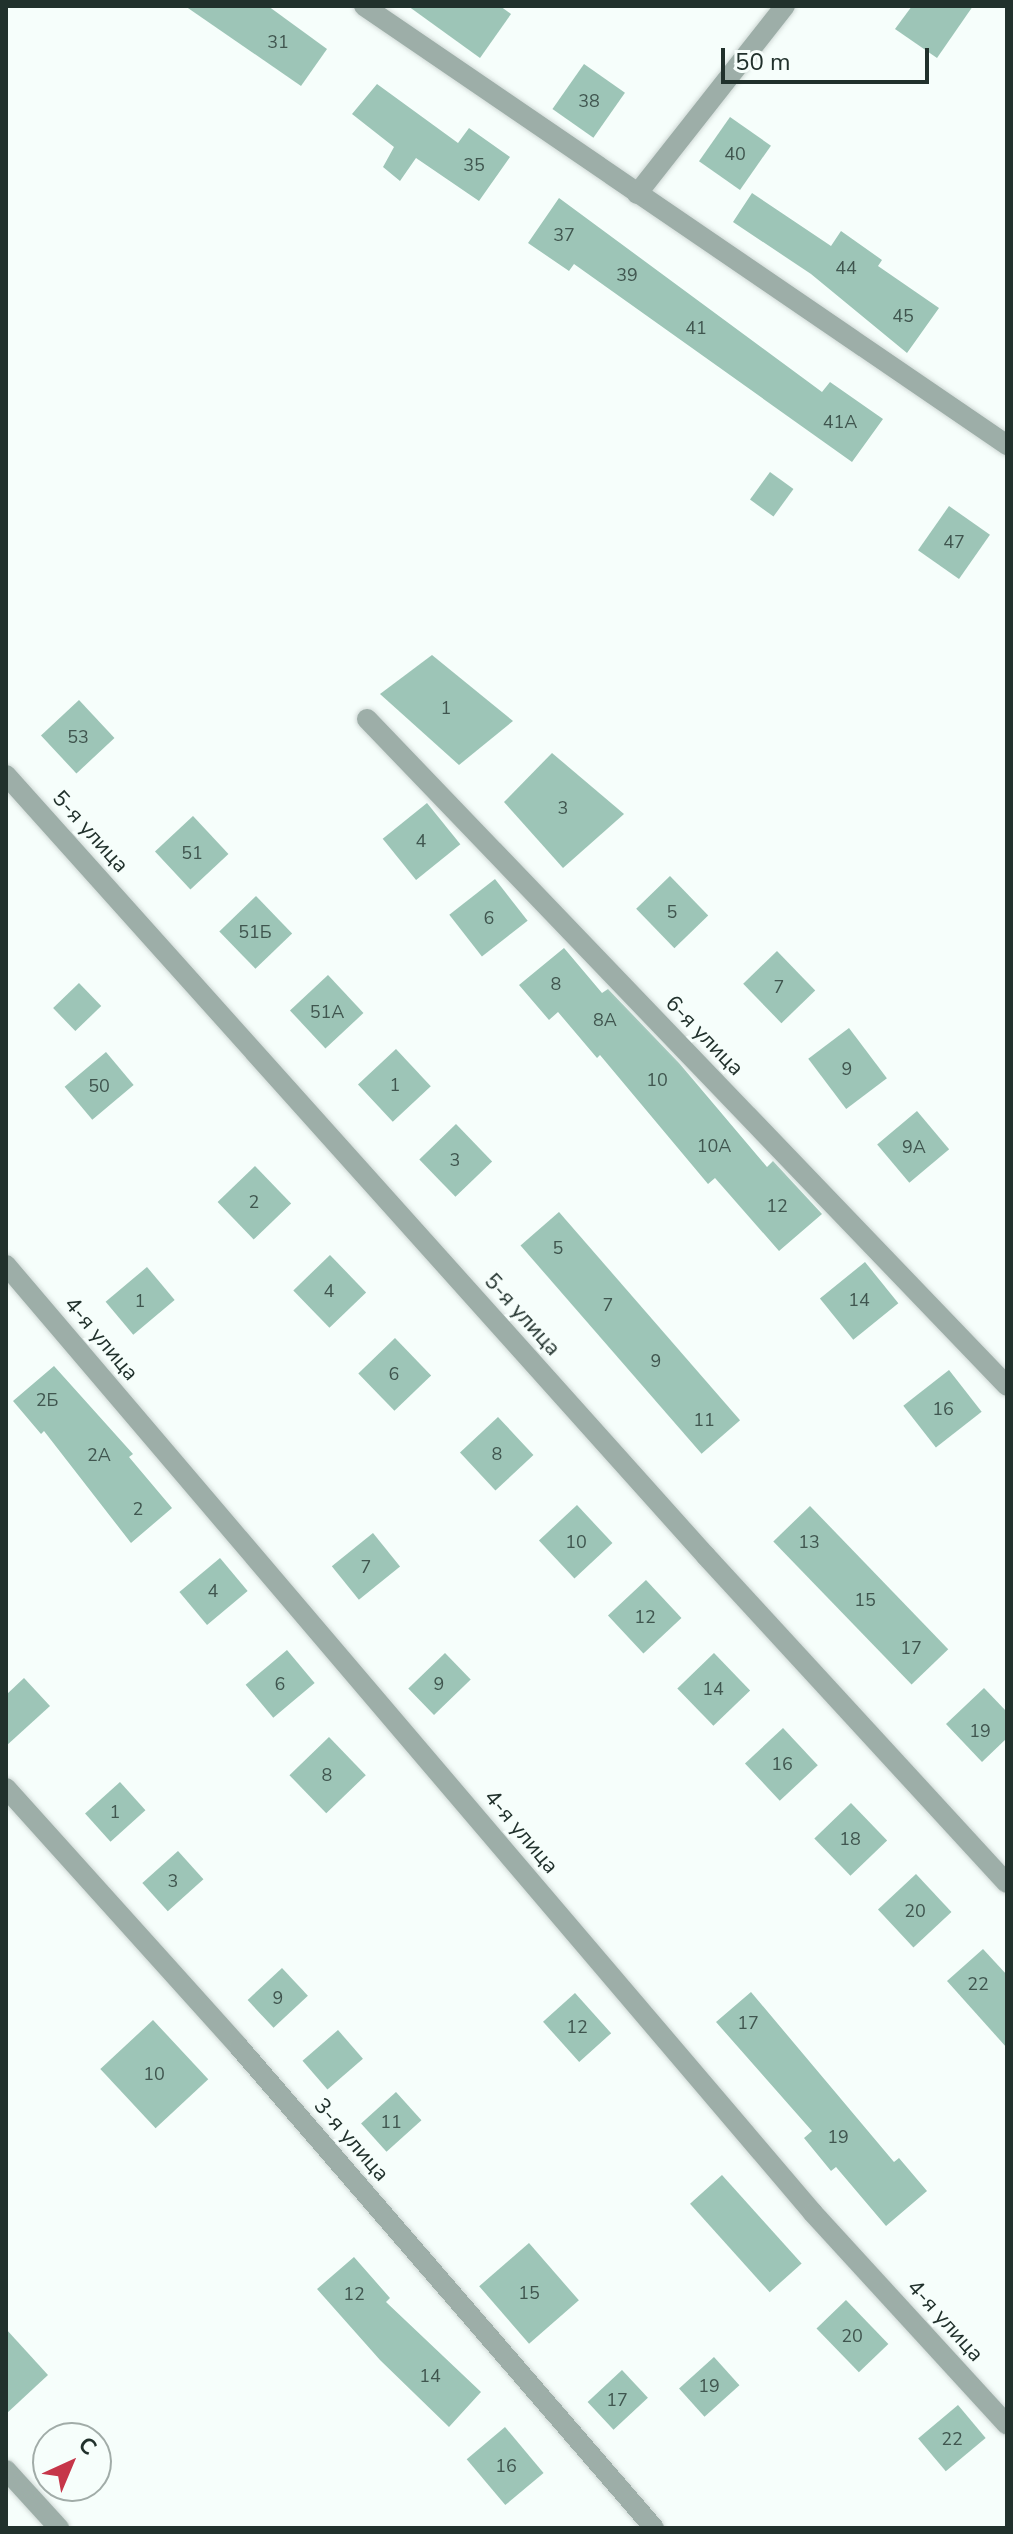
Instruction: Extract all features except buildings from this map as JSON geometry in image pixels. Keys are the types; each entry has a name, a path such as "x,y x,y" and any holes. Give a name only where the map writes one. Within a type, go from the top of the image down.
{"street":[{"path":"364,6 1007,445"},
{"path":"637,194 785,6"},
{"name":"6-я улица","path":"367,719 1007,1386"},
{"name":"5-я улица","path":"6,775 685,1533 1007,1883"},
{"name":"4-я улица","path":"6,1265 813,2213 1007,2425"},
{"name":"3-я улица","path":"6,1788 239,2047 654,2528"},
{"path":"6,2470 59,2528"}]}
